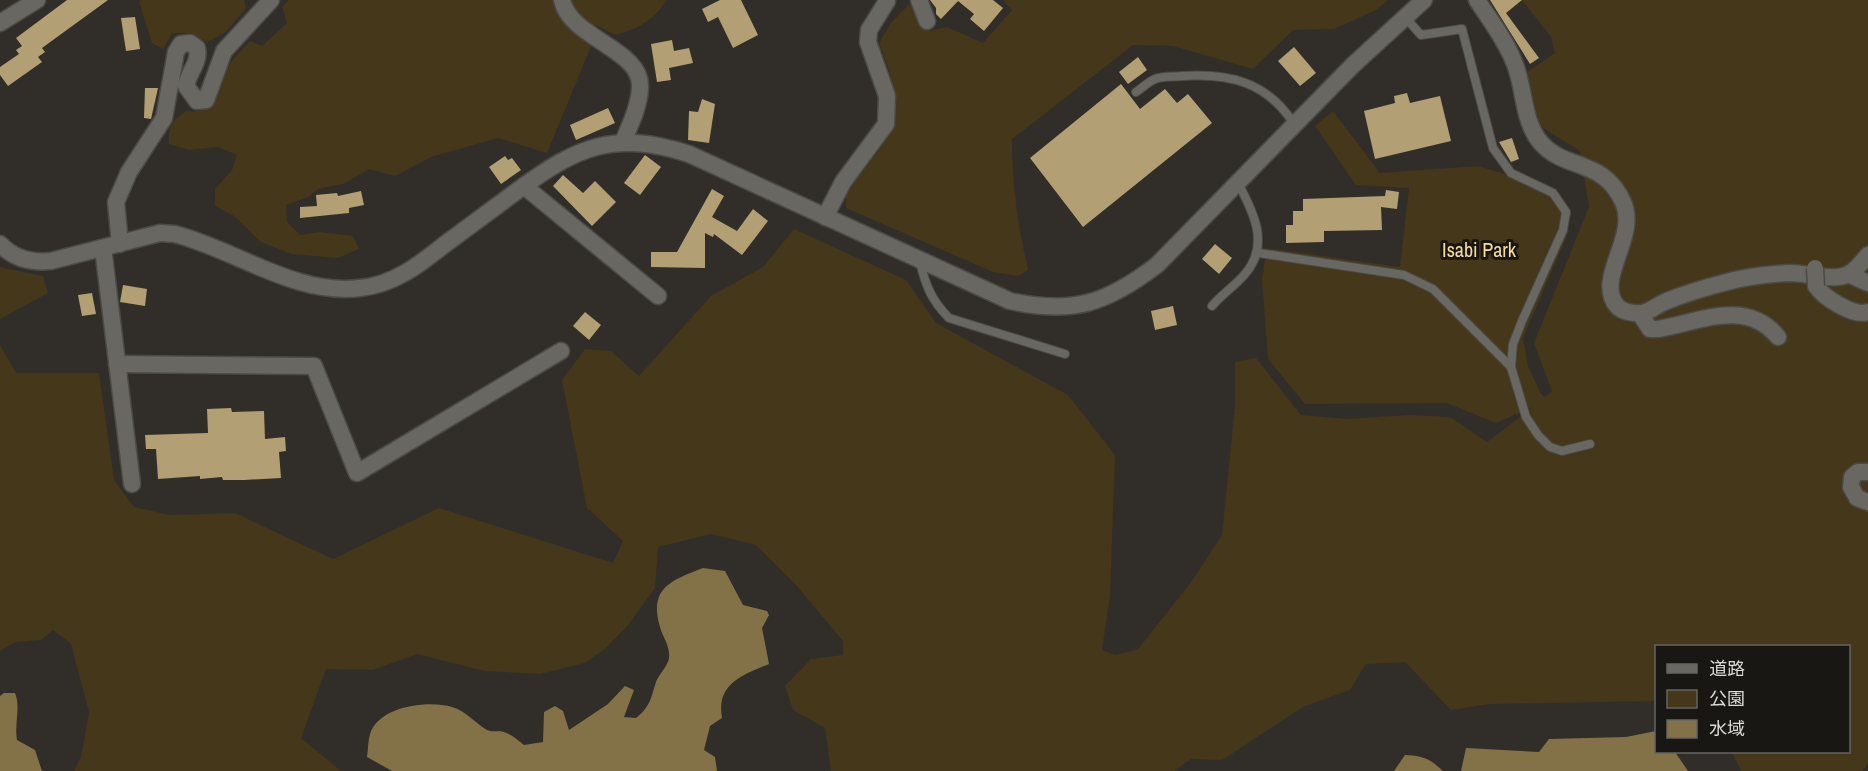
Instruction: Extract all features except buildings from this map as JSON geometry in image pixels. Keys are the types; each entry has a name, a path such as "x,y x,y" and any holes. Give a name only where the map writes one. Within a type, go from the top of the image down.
{"street":[{"path":"0,23 37,0"},
{"path":"132,484 117,364 111,246 116,202 129,172 164,117 176,52 181,44 190,43 197,48 199,58 188,75 186,86 197,101 206,100 224,51 272,0"},
{"path":"562,0 572,19 622,56 638,76 641,87 637,107 623,142"},
{"path":"919,0 927,21"},
{"path":"0,244 15,256 34,262 51,261 160,234 175,234 323,288 363,288 405,273 524,186 570,156 588,148 623,142 646,143 689,153 1011,301 1036,306 1084,304 1128,287 1157,265 1294,124 1404,16 1424,0"},
{"path":"1477,0 1502,36 1515,64 1530,123 1540,142 1557,156 1595,169 1613,187 1623,203 1628,225 1610,278 1612,294 1617,306 1640,314 1665,302 1724,282 1791,273 1839,276 1848,274 1868,255"},
{"path":"825,217 843,182 886,124 887,96 868,42 869,30 887,1"},
{"path":"524,186 658,296"},
{"path":"1815,268 1816,286 1820,292 1845,307 1863,314 1868,312"},
{"path":"1848,274 1868,283"},
{"path":"1640,314 1650,329 1658,329 1739,313 1758,319 1778,337"},
{"path":"117,364 314,366 357,473 561,351"},
{"path":"1868,472 1858,472 1852,477 1851,487 1857,498 1868,502"}],"lane":[{"path":"1404,16 1421,35 1462,29 1493,148 1511,173 1553,193 1566,212 1563,230 1513,344 1511,367 1526,417 1538,435 1550,447 1562,451 1590,444"},
{"path":"1136,92 1155,78 1202,74 1236,80 1269,95 1282,105 1294,124"},
{"path":"1212,306 1246,273 1259,253 1256,222 1238,183"},
{"path":"1259,253 1404,275 1421,282 1444,297 1511,367"},
{"path":"920,261 935,304 949,318 1065,354"}],"green space":[{"path":"244,0 246,8 226,32 207,42 190,33 172,33 163,49 152,43 139,1"},
{"path":"289,0 667,0 651,18 624,33 615,35 596,25 590,49 547,153 498,138 431,157 395,176 369,169 343,184 318,189 308,197 286,205 287,222 300,235 319,232 353,236 359,249 338,258 292,254 261,242 234,216 215,206 215,189 232,170 237,155 218,147 189,150 169,144 170,128 174,121 186,111 206,109 212,104 229,66 250,41 262,46 287,23 282,7"},
{"path":"1003,0 1388,0 1376,10 1334,29 1293,30 1253,69 1173,46 1133,45 1012,139 1016,205 1028,270 1018,276 993,272 846,208 846,195 885,142 894,124 896,112 894,88 879,43 891,23 909,4 929,31 947,27 983,43 1012,10"},
{"name":"Isabi Park","path":"1522,0 1868,0 1868,764 1862,771 1741,771 1732,753 1850,753 1850,645 1655,645 1655,701 1490,704 1451,710 1405,662 1366,664 1350,690 1303,707 1222,760 1191,759 1174,771 831,771 825,728 793,710 785,686 811,659 843,655 843,641 796,585 756,545 711,534 658,547 655,588 629,624 606,648 585,663 540,674 485,671 417,654 373,670 326,669 301,738 341,771 74,771 81,757 89,712 71,644 53,630 41,640 16,642 0,651 0,345 16,373 99,373 114,480 134,507 170,515 235,513 333,559 439,508 613,563 623,541 587,508 562,380 585,349 611,351 639,376 711,296 763,267 794,229 906,280 936,323 1068,395 1115,455 1110,596 1102,650 1115,655 1138,649 1192,581 1222,535 1235,406 1235,362 1256,358 1301,415 1347,419 1408,415 1450,417 1487,442 1533,407 1496,423 1447,403 1305,404 1268,359 1262,279 1267,248 1400,267 1409,188 1356,185 1315,126 1333,111 1380,173 1478,166 1524,180 1548,194 1561,207 1569,231 1523,338 1528,366 1541,394 1545,397 1552,391 1534,343 1589,207 1580,151 1540,126 1526,73 1555,53 1551,37"},
{"path":"0,267 43,276 48,293 0,319"}],"water":[{"path":"703,568 725,571 743,605 767,611 769,615 762,628 769,664 733,682 723,697 722,718 710,726 704,750 715,757 717,771 392,771 367,757 370,734 375,725 394,711 418,705 452,707 466,714 487,730 507,733 524,745 543,742 544,712 555,706 563,711 569,730 608,704 625,686 634,690 624,717 636,718 647,706 656,682 669,658 657,613 660,594 673,581"},
{"path":"4,693 15,693 17,740 35,750 42,771 0,771 0,696"},
{"path":"1655,731 1655,753 1676,753 1688,771 1461,771 1466,748 1539,752 1549,739 1626,737"},
{"path":"1405,755 1426,759 1443,771 1394,771"}]}
